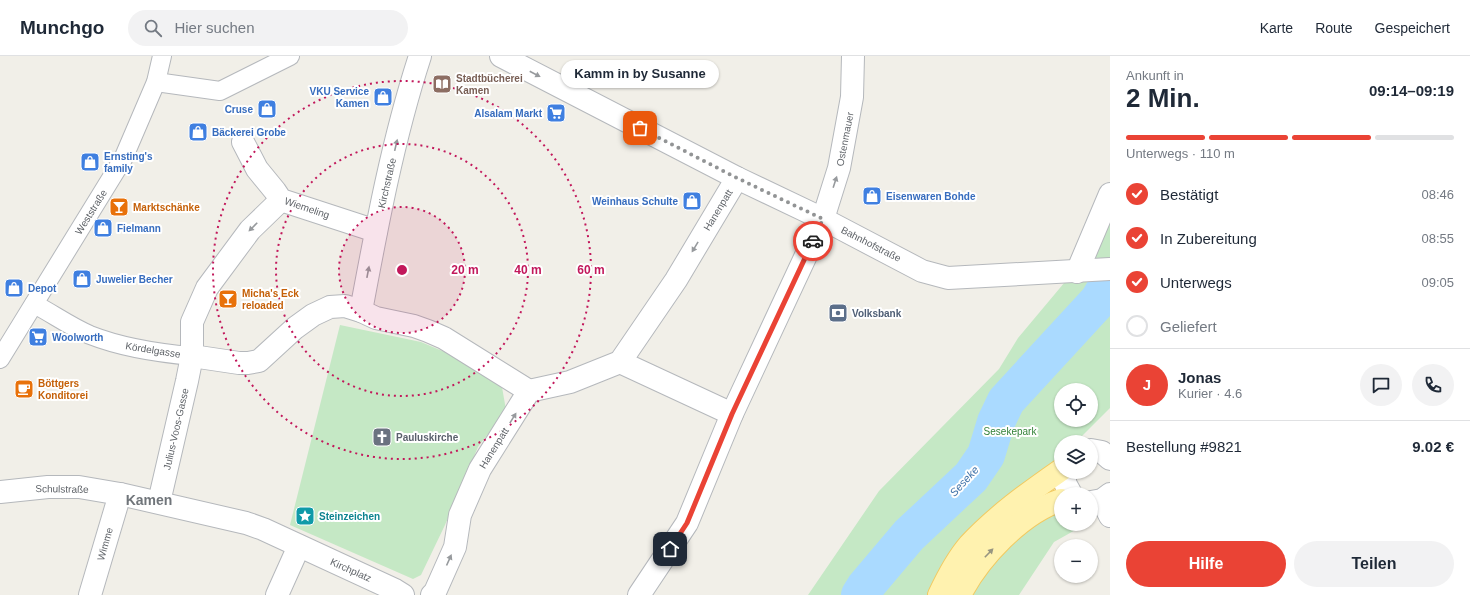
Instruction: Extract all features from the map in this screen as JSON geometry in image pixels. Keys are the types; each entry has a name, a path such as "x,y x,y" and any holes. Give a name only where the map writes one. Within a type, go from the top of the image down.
{"main road":[{"path":"939,595 948,576 968,546 1001,514 1054,475"},
{"path":"960,595 985,556 1019,524 1054,502"}],"street":[{"name":"Weststraße","path":"0,359 123,159 156,82 162,56"},
{"path":"156,82 220,91 290,56"},
{"name":"Kirchstraße","path":"361,311 376,231 406,101 420,56"},
{"name":"Bahnhofstraße","path":"501,56 737,178 823,219 922,271 948,278 1094,270"},
{"name":"Ostenmauer","path":"639,595 687,523 732,414 823,219 841,160 852,97 854,56"},
{"name":"Wiemeling","path":"243,142 257,169 281,200 376,231"},
{"name":"Hanenpatt","path":"620,362 676,280 737,178"},
{"path":"1094,270 1110,194"},
{"name":"Kördelgasse","path":"34,304 90,334 108,341 132,348 160,353 192,356 192,322 207,288 250,230 281,200"},
{"path":"192,356 239,363 248,363 259,360 295,328 313,315 330,307 345,306 376,318 414,326 438,335 529,391 570,382 620,362 732,414"},
{"name":"Julius-Voos-Gasse","path":"159,502 192,356"},
{"name":"Hanenpatt","path":"432,595 435,592 455,547 460,515 480,469 529,391"},
{"name":"Schulstraße","path":"0,492 79,487 159,502 246,522 264,529"},
{"name":"Wimme","path":"90,595 114,493"},
{"name":"Kirchplatz","path":"264,529 403,595"},
{"path":"277,595 299,546"}],"green space":[{"name":"Sesekepark","path":"1110,182 1110,408 1098,420 1098,383 1054,383 1054,427 1091,427 1083,435 1054,435 1054,467 930,595 808,595 879,491 999,369 1018,338 1080,264"},
{"path":"340,325 421,342 452,355 502,387 506,410 478,447 445,525 421,575 413,579 290,525"},
{"path":"1054,506 1054,531 1074,531 1059,539 1054,539 1054,542 1019,595 960,595 966,584"}],"waterway":[{"name":"Seseke","path":"860,595 909,535 971,477 986,455 996,422 1006,401 1099,300 1110,281"}],"way so far":[{"path":"640,128 737,178 823,219 813,241"}],"place":[{"name":"Stadtbücherei Kamen","path":"442,84"},
{"name":"VKU Service Kamen","path":"383,97"},
{"name":"Cruse","path":"267,109"},
{"name":"Alsalam Markt","path":"556,113"},
{"name":"Kamm in by Susanne","path":"640,128"},
{"name":"Bäckerei Grobe","path":"198,132"},
{"name":"Ernsting's family","path":"90,162"},
{"name":"Eisenwaren Bohde","path":"872,196"},
{"name":"Weinhaus Schulte","path":"692,201"},
{"name":"Marktschänke","path":"119,207"},
{"name":"Fielmann","path":"103,228"},
{"name":"Juwelier Becher","path":"82,279"},
{"name":"Depot","path":"14,288"},
{"name":"Micha's Eck reloaded","path":"228,299"},
{"name":"Volksbank","path":"838,313"},
{"name":"Woolworth","path":"38,337"},
{"name":"Böttgers Konditorei","path":"24,389"},
{"name":"Pauluskirche","path":"382,437"},
{"name":"Steinzeichen","path":"305,516"}],"district":[{"name":"Kamen","path":"149,500"}],"route":[{"path":"670,549 687,523 732,414 813,241"}]}
